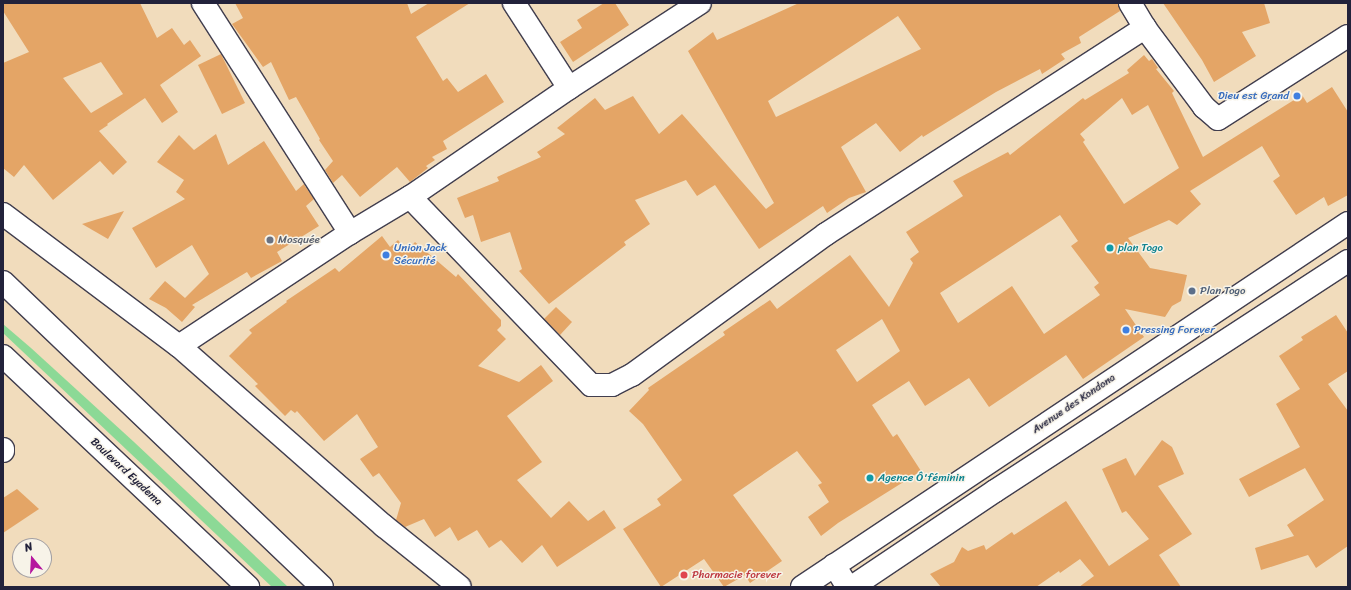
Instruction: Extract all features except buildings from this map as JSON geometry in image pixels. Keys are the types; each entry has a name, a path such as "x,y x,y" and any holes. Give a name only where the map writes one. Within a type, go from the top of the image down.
{"main road":[{"path":"203,3 350,233"},
{"path":"514,3 569,88"},
{"path":"179,346 350,233 410,197 569,88 700,3"},
{"path":"1130,3 1145,28 1204,107 1218,119 1348,36"},
{"path":"410,197 591,385 612,385 632,374 826,234 1145,28"},
{"path":"3,214 179,346 384,526 460,587"},
{"name":"Avenue des Kondona","path":"802,587 1348,223"},
{"path":"852,587 995,491 1348,261"},
{"path":"3,282 322,587"},
{"name":"Boulevard Eyadema","path":"3,356 248,587"},
{"path":"834,565 848,587"}],"green space":[{"path":"3,324 134,442 288,587 272,587 3,333"}],"place":[{"name":"Dieu est Grand","path":"1297,96"},
{"name":"Mosquée","path":"270,240"},
{"name":"plan Togo","path":"1110,248"},
{"name":"Union Jack Sécurité","path":"386,255"},
{"name":"Plan Togo","path":"1192,291"},
{"name":"Pressing Forever","path":"1126,330"},
{"name":"Agence Ô'féminin","path":"870,478"},
{"name":"Pharmacie forever","path":"684,575"}]}
